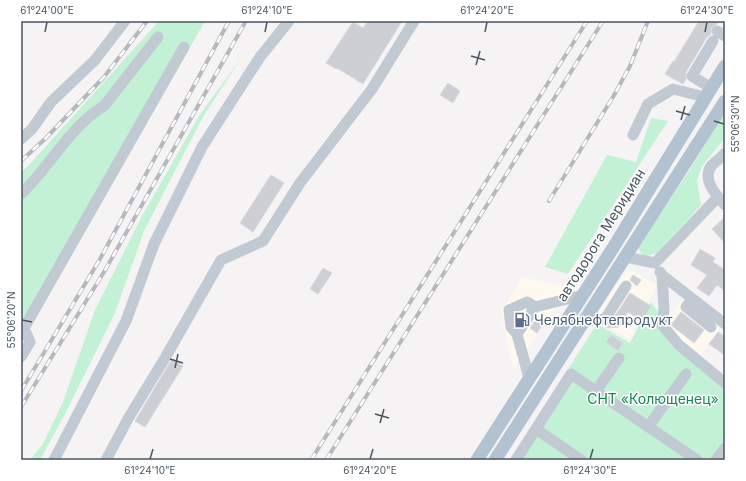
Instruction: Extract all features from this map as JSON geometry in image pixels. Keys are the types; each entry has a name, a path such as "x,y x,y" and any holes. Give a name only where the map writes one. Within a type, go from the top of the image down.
{"main road":[{"name":"автодорога Меридиан","path":"477,460 613,248 725,66"},
{"path":"495,460 725,101"},
{"path":"613,248 626,257"}],"street":[{"path":"21,139 32,129 51,102 95,60 125,21"},
{"path":"54,460 126,321 154,244 202,147 260,57 289,21"},
{"path":"106,460 129,417 165,358 221,260 263,241 300,183 372,89 414,21"},
{"path":"708,93 692,76 718,36"},
{"path":"21,194 31,185 74,132 94,112 104,106 158,37"},
{"path":"21,357 30,342 23,328 184,47"},
{"path":"633,134 648,104 673,89 708,93"},
{"path":"655,263 721,201 707,180 712,166 718,162 725,153"},
{"path":"626,257 655,263 662,275 725,324"},
{"path":"662,275 664,309 662,325 679,345 725,383"},
{"path":"584,321 605,319 626,286"},
{"path":"517,334 535,307 583,295"},
{"path":"692,299 686,307 711,327"},
{"path":"529,378 517,334 511,327 509,310 527,302 535,307"},
{"path":"596,391 619,358"},
{"path":"516,460 571,374 697,460"},
{"path":"648,427 686,374"},
{"path":"536,429 581,460"},
{"path":"716,460 725,448"}],"shaded area":[{"path":"628,269 657,285 629,339 594,319"},
{"path":"522,277 569,287 513,370 501,312"},
{"path":"683,298 721,327 699,357 679,340 665,321"}],"green space":[{"path":"159,21 205,21 21,344 21,172"},
{"path":"241,58 203,117 144,231 115,313 65,414 40,460 30,460 43,444 63,402 95,310 142,216 199,116"},
{"path":"725,112 725,138 702,166 697,180 701,205 657,253 643,257 638,247 689,171"},
{"path":"651,118 668,121 568,274 545,267 607,155 636,162"},
{"name":"СНТ «Колющенец»","path":"651,302 679,340 725,379 725,460 510,460 597,324 630,343"}],"building":[{"path":"368,21 402,21 363,84 326,63 353,22 363,28"},
{"path":"699,21 718,21 717,24 711,28 711,34 707,37 686,72 686,79 683,84 665,74"},
{"path":"448,83 460,91 453,103 440,95"},
{"path":"271,175 284,183 253,232 240,223"},
{"path":"725,217 725,243 712,229"},
{"path":"700,249 715,258 713,262 725,270 725,291 717,285 709,296 697,288 707,275 691,265"},
{"path":"323,268 332,273 318,294 310,289"},
{"path":"633,275 641,280 637,286 630,280"},
{"path":"630,293 651,306 641,321 628,312 619,327 607,328"},
{"path":"681,312 704,330 694,343 671,325"},
{"path":"536,319 543,324 537,333 530,328"},
{"path":"718,332 725,337 725,355 709,344"},
{"path":"611,335 623,343 618,351 606,342"},
{"path":"172,359 183,366 145,427 135,421"}],"railway":[{"path":"21,161 46,138 104,77 147,21"},
{"path":"21,391 100,259 229,21"},
{"path":"21,407 104,272 246,21"},
{"path":"311,460 587,21"},
{"path":"326,460 603,21"},
{"path":"549,201 613,97 630,66 648,21"}],"place":[{"name":"Челябнефтепродукт","path":"522,320"}]}
